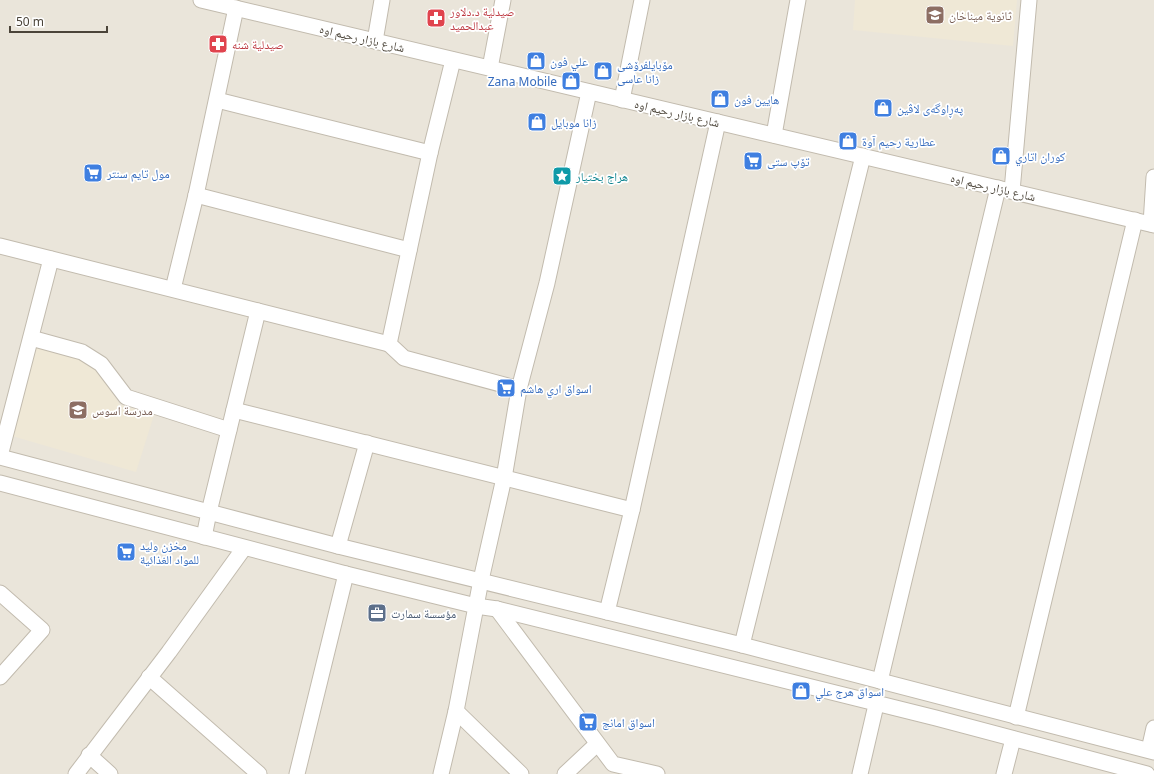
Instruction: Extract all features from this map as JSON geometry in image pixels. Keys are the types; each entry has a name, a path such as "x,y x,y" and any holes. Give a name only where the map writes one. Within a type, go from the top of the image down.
{"street":[{"name":"شارع بازار رحيم اوه","path":"200,0 236,8 261,7 375,41 453,60 1152,224"},
{"path":"375,41 382,0"},
{"path":"490,68 503,0"},
{"path":"622,100 642,0"},
{"path":"774,135 798,0"},
{"path":"880,680 1005,190 1029,0"},
{"path":"173,289 196,195 236,8"},
{"path":"389,344 430,153 453,60"},
{"path":"441,774 456,710 481,580 504,478 519,389 547,283 589,92"},
{"path":"217,100 430,153"},
{"path":"606,612 632,510 718,122"},
{"path":"742,645 863,156"},
{"path":"1152,224 1154,177"},
{"path":"196,195 409,250"},
{"path":"1016,717 1134,220"},
{"path":"0,246 389,344 404,358 519,389"},
{"path":"51,259 0,457 338,546 742,645 1151,751 1154,728"},
{"path":"204,537 258,311"},
{"path":"31,338 82,352 102,364 126,397 229,430"},
{"path":"234,410 632,510"},
{"path":"338,546 367,443"},
{"path":"0,483 346,574 476,606 497,609 876,705 936,718 1147,774"},
{"path":"76,774 169,652 244,548"},
{"path":"297,774 346,574"},
{"path":"0,593 42,630 0,677"},
{"path":"497,609 596,744 613,764 657,774"},
{"path":"149,677 259,774"},
{"path":"936,718 939,697"},
{"path":"860,774 876,705"},
{"path":"456,710 520,774"},
{"path":"1004,774 1013,739"},
{"path":"565,774 596,744"},
{"path":"89,755 110,774"}],"shaded area":[{"path":"0,0 1154,0 1154,774 0,774"},
{"name":"ثانوية ميناخان","path":"855,0 1017,0 1013,46 853,30"},
{"name":"مدرسة اسوس","path":"35,344 81,356 96,367 120,405 154,415 136,472 12,436"}],"place":[{"name":"ثانوية ميناخان","path":"935,15"},
{"name":"صيدلية د.دلاور عبدالحميد","path":"436,18"},
{"name":"صيدلية شنه","path":"218,44"},
{"name":"علي فون","path":"536,61"},
{"name":"مۆبایلفرۆشی زانا عاسی","path":"603,71"},
{"name":"Zana Mobile","path":"571,81"},
{"name":"هايين فون","path":"720,99"},
{"name":"پەڕاوگەی لاڤین","path":"883,108"},
{"name":"زانا موبايل","path":"537,122"},
{"name":"عطارية رحيم آوة","path":"848,141"},
{"name":"كوران اتاري","path":"1001,156"},
{"name":"تۆپ ستی","path":"753,161"},
{"name":"مول تايم سنتر","path":"93,173"},
{"name":"هراج بختيار","path":"562,176"},
{"name":"اسواق اري هاشم","path":"506,388"},
{"name":"مدرسة اسوس","path":"78,410"},
{"name":"مخزن وليد للمواد الغذائية","path":"126,552"},
{"name":"مؤسسة سمارت","path":"377,613"},
{"name":"اسواق هرج علي","path":"801,691"},
{"name":"اسواق امانج","path":"588,722"}]}
